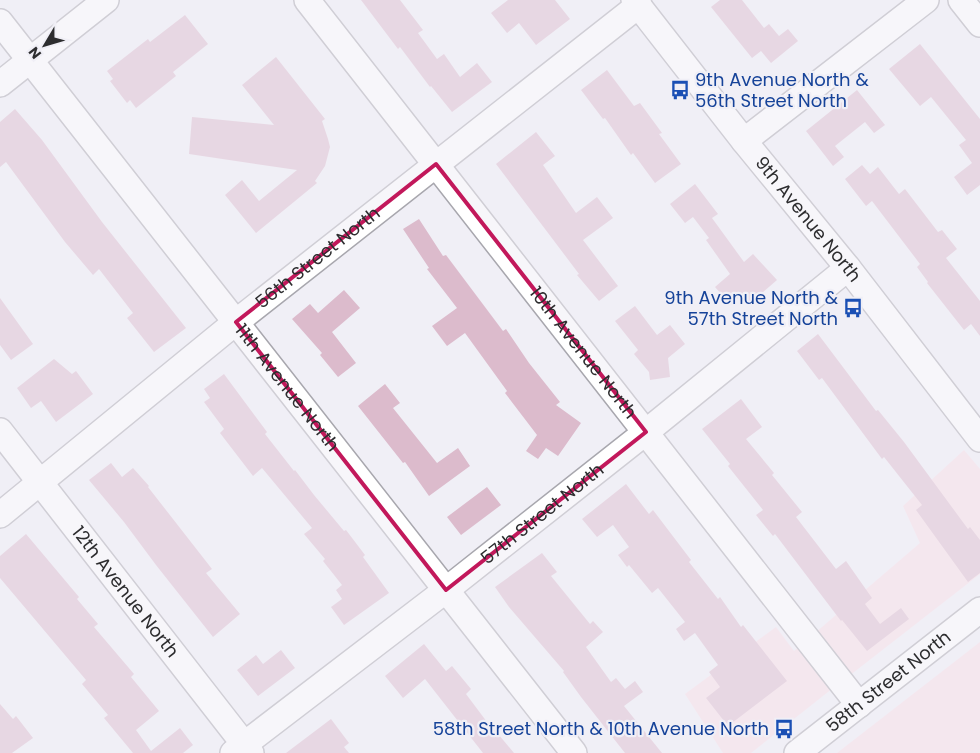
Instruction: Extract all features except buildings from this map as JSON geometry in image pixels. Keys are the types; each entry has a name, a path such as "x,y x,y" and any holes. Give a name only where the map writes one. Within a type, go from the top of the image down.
{"street":[{"path":"0,84 106,0"},
{"name":"10th Avenue North","path":"307,0 859,705"},
{"path":"744,141 926,0"},
{"path":"961,0 980,24"},
{"name":"56th Street North","path":"0,515 236,322 637,3"},
{"name":"9th Avenue North","path":"637,3 744,141 848,268 980,438"},
{"name":"11th Avenue North","path":"0,22 574,753"},
{"name":"57th Street North","path":"243,750 646,432 848,268"},
{"name":"12th Avenue North","path":"0,431 243,750"},
{"name":"58th Street North","path":"797,753 980,610"}],"highlighted area":[{"path":"436,164 646,432 446,590 236,322"}],"shaded area":[{"path":"964,450 980,469 980,574 849,676 815,633 920,543 903,506"},
{"path":"776,627 794,651 800,646 833,688 751,753 723,753 685,694"},
{"path":"980,642 980,753 837,753"}],"place":[{"name":"9th Avenue North & 56th Street North","path":"680,90"},
{"name":"9th Avenue North & 57th Street North","path":"853,308"},
{"name":"58th Street North & 10th Avenue North","path":"784,729"}]}
